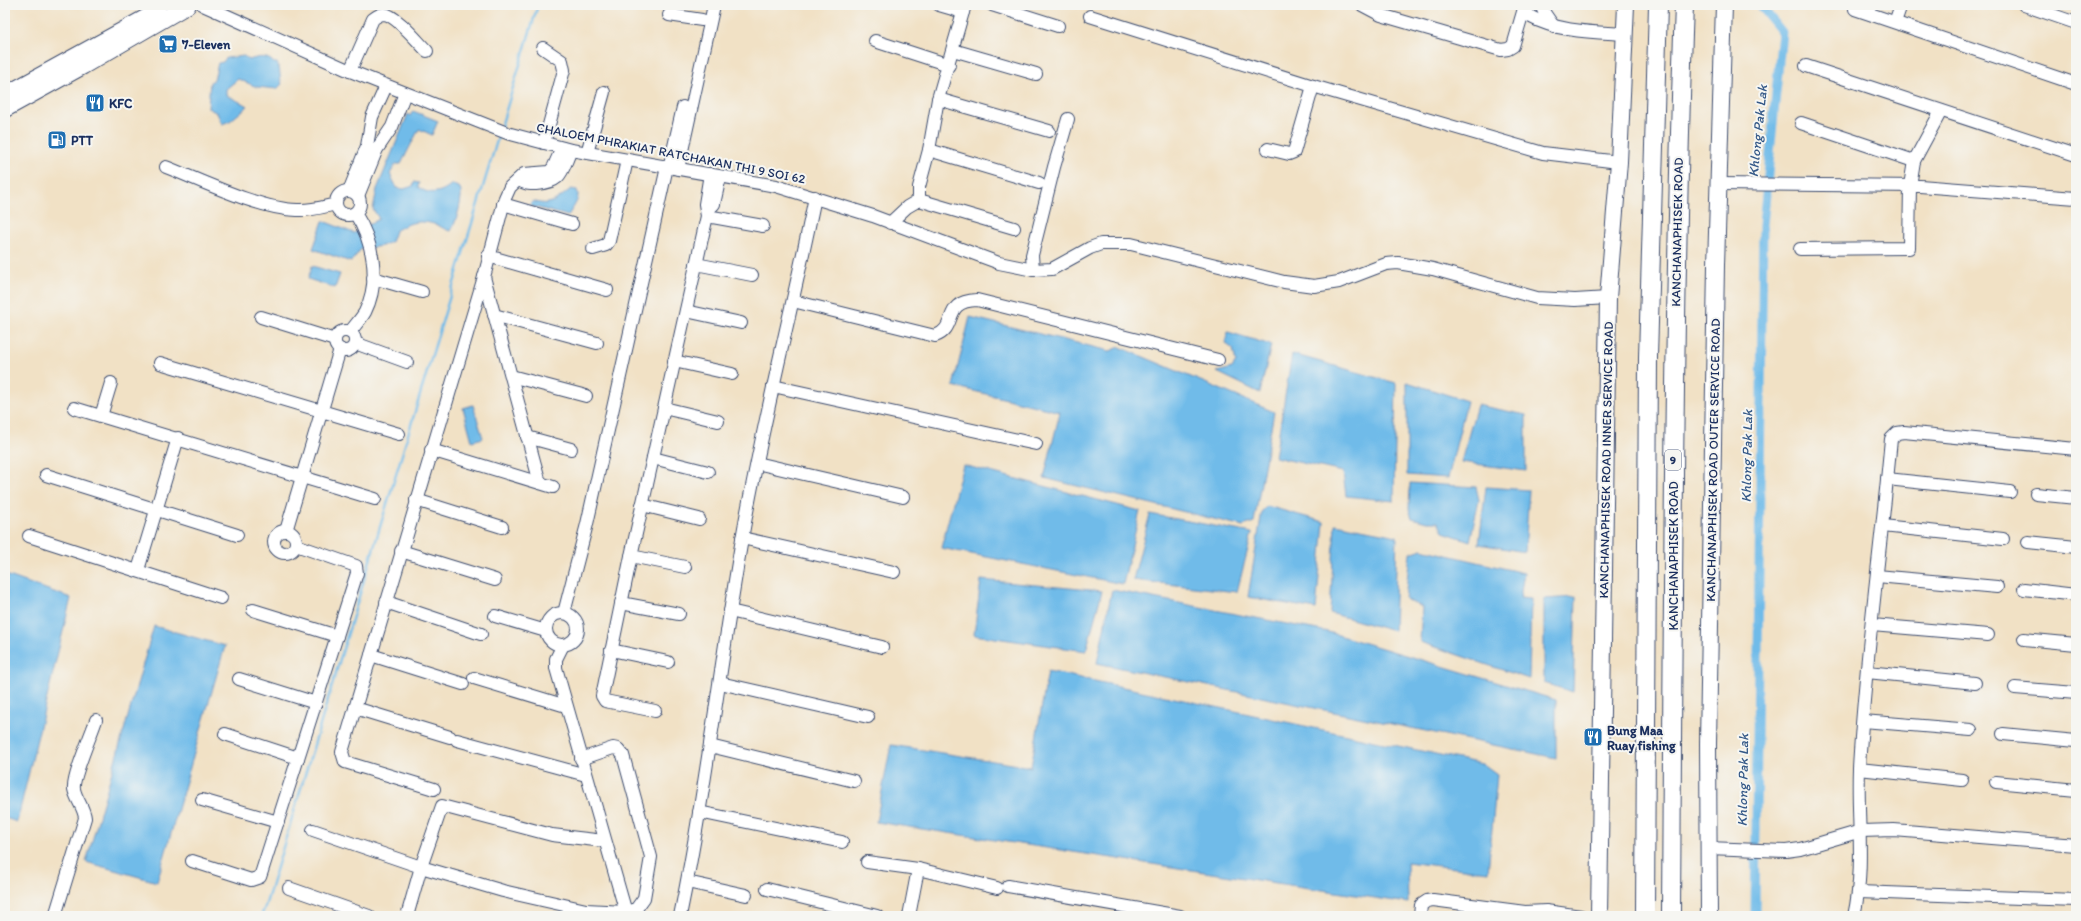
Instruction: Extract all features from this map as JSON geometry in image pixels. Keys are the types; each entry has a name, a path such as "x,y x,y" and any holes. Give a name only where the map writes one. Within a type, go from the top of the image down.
{"highway":[{"name":"KANCHANAPHISEK ROAD","path":"1645,916 1648,357 1658,5"},
{"name":"KANCHANAPHISEK ROAD","path":"1671,916 1674,357 1684,5"}],"main road":[{"path":"5,95 168,5"},
{"path":"5,109 188,5"},
{"name":"KANCHANAPHISEK ROAD INNER SERVICE ROAD","path":"1599,916 1608,298 1619,162 1626,5"},
{"name":"KANCHANAPHISEK ROAD OUTER SERVICE ROAD","path":"1709,916 1708,848 1719,184 1724,10"}],"street":[{"name":"CHALOEM PHRAKIAT RATCHAKAN THI 9 SOI 62","path":"203,5 350,71 507,133 567,149 776,186 815,197 999,263 1033,270 1052,269 1090,248 1101,244 1131,244 1284,282 1314,286 1339,282 1386,264 1398,263 1433,269 1537,298 1576,300 1608,298"},
{"path":"671,168 706,5"},
{"path":"564,613 671,168 714,5"},
{"path":"919,200 918,187 929,150 938,99 964,9 939,5"},
{"path":"992,5 1058,26"},
{"path":"1362,5 1381,15 1501,50 1508,49 1513,46 1525,5"},
{"path":"1525,5 1529,16 1554,27 1624,34"},
{"path":"1541,5 1554,27"},
{"path":"1895,22 1901,5"},
{"path":"2024,5 2076,23"},
{"path":"1855,9 2076,84"},
{"path":"350,71 373,19 379,15 385,14 394,19 427,51"},
{"path":"669,14 702,20"},
{"path":"1090,16 1314,86 1543,153 1619,162"},
{"path":"875,41 948,65"},
{"path":"543,48 562,61 564,70 544,143"},
{"path":"953,50 1036,74"},
{"path":"1806,66 2076,155"},
{"path":"353,194 372,147 372,117 386,86"},
{"path":"1268,149 1289,154 1294,152 1314,86"},
{"path":"587,152 604,92"},
{"path":"372,147 392,127 404,93"},
{"path":"938,99 1049,131"},
{"path":"1800,249 1909,248 1910,186 1914,161 1941,111"},
{"path":"1033,270 1032,255 1054,167 1068,119"},
{"path":"1801,123 1914,161"},
{"path":"434,789 345,762 342,752 416,500 484,277 488,256 503,204 510,186 519,180 525,184 555,181 560,176 567,149"},
{"path":"929,150 1039,182"},
{"path":"593,249 606,244 609,241 627,160"},
{"path":"166,167 255,202 280,209 313,210 336,204 341,194 353,194"},
{"path":"655,711 603,699 603,689 707,213 714,204 715,175"},
{"path":"1719,184 1910,186 2076,198"},
{"path":"336,204 340,212 343,214 355,213 360,206 353,194"},
{"path":"680,916 710,746 742,538 773,386 815,197"},
{"path":"890,223 907,207 919,200 1014,228"},
{"path":"503,204 572,224"},
{"path":"350,332 364,313 370,297 374,278 371,247 364,227 355,213"},
{"path":"707,213 763,226"},
{"path":"488,256 607,290"},
{"path":"696,264 752,275"},
{"path":"484,277 540,483"},
{"path":"374,278 422,292"},
{"path":"793,301 935,336 942,334 946,329 957,305 967,300 977,300 1218,360"},
{"path":"686,311 741,323"},
{"path":"494,315 597,343"},
{"path":"261,317 337,345 350,350 355,344 354,335 350,332 344,331 339,333 337,345 320,411 286,531"},
{"path":"355,344 407,362"},
{"path":"674,361 732,374"},
{"path":"160,363 399,434"},
{"path":"511,376 586,396"},
{"path":"101,416 111,383"},
{"path":"773,386 1036,444"},
{"path":"74,408 178,438 375,499"},
{"path":"664,408 718,421"},
{"path":"1854,916 1859,892 1861,831 1859,769 1867,672 1891,439 1897,433 1904,432 2076,449"},
{"path":"527,437 571,449"},
{"path":"138,570 158,510 178,438"},
{"path":"431,450 553,487"},
{"path":"653,458 708,472"},
{"path":"757,463 903,497"},
{"path":"46,475 237,535"},
{"path":"1888,479 2010,492"},
{"path":"2036,494 2076,498"},
{"path":"416,500 502,527"},
{"path":"642,505 699,519"},
{"path":"1883,526 2003,539"},
{"path":"286,531 296,537 296,545 294,549 287,553 283,553 276,548 274,540 278,533 286,531"},
{"path":"29,536 221,598"},
{"path":"742,538 894,572"},
{"path":"2028,542 2076,547"},
{"path":"192,861 251,880 255,880 260,877 262,871 316,703 357,568 348,562 296,545"},
{"path":"401,551 495,580"},
{"path":"631,556 685,567"},
{"path":"1877,576 1997,587"},
{"path":"2024,589 2076,595"},
{"path":"386,602 481,634"},
{"path":"621,602 679,614"},
{"path":"253,610 337,636"},
{"path":"730,611 882,647"},
{"path":"546,631 548,622 555,615 564,613 573,618 576,622 578,632 572,641 563,645 556,659 556,668 626,914"},
{"path":"495,616 546,631 554,642 563,645"},
{"path":"1872,625 1988,635"},
{"path":"2024,640 2076,644"},
{"path":"611,650 668,662"},
{"path":"371,655 566,706"},
{"path":"1867,672 1975,683"},
{"path":"238,679 316,703"},
{"path":"720,683 868,717"},
{"path":"2015,688 2076,693"},
{"path":"355,708 454,739 586,775"},
{"path":"55,916 84,823 84,811 76,796 74,784 96,720"},
{"path":"1863,721 1971,730"},
{"path":"225,734 298,758"},
{"path":"2003,734 2076,741"},
{"path":"710,746 854,781"},
{"path":"313,830 421,867 503,891 586,910 626,914 636,909 644,898 651,857 623,755 618,749 613,748 581,759"},
{"path":"1859,769 1962,780"},
{"path":"1996,782 2076,790"},
{"path":"202,800 278,822"},
{"path":"408,916 421,867 442,806 552,835 604,841"},
{"path":"699,812 842,842"},
{"path":"1708,848 1743,850 1800,849 1861,831 1894,830 2076,845"},
{"path":"867,862 918,869 1122,912 1180,916"},
{"path":"909,916 918,869"},
{"path":"687,882 746,895"},
{"path":"289,888 369,916"},
{"path":"767,889 877,916"},
{"path":"1859,892 2076,900"},
{"path":"1420,916 1421,905 1426,901 1433,900 1528,914 1546,911 1581,916"}],"water":[{"path":"244,56 249,60 262,57 277,63 282,84 277,89 257,87 238,79 226,89 226,95 248,106 230,121 222,124 217,113 208,108 210,82 214,80 218,63 223,62 226,58"},
{"path":"413,111 438,121 432,135 419,129 401,164 396,164 390,174 397,188 404,189 413,186 414,182 419,183 418,187 427,192 444,190 452,184 460,188 461,197 459,210 451,231 425,222 415,222 405,225 395,231 391,242 382,246 361,249 351,262 313,249 323,221 354,233 379,219 373,209 377,189 408,114 410,116"},
{"path":"571,189 577,190 578,197 576,204 568,216 531,206 530,204 533,201 539,203 550,203"},
{"path":"312,266 340,274 335,288 308,279"},
{"path":"970,317 1110,351 1120,347 1274,412 1254,522 1243,526 1044,478 1060,412 953,386"},
{"path":"1228,332 1271,345 1260,393 1217,372 1232,368 1236,362 1233,349 1225,343"},
{"path":"1292,354 1396,383 1394,501 1346,496 1343,472 1275,457"},
{"path":"1407,382 1467,401 1448,478 1407,475"},
{"path":"473,405 483,438 472,441 463,408"},
{"path":"1477,405 1526,415 1526,471 1461,462"},
{"path":"963,465 1140,511 1123,584 941,548"},
{"path":"1410,483 1476,487 1479,500 1470,541 1443,532 1438,522 1427,522 1412,518 1409,509"},
{"path":"1486,487 1529,490 1525,552 1479,544"},
{"path":"1267,506 1324,522 1316,609 1248,597 1262,511"},
{"path":"1150,514 1252,533 1237,592 1133,580"},
{"path":"1335,524 1397,536 1394,631 1330,613"},
{"path":"1422,549 1524,573 1520,598 1531,599 1529,679 1420,642 1422,607 1405,599 1410,553"},
{"path":"6,575 71,598 17,822 5,818"},
{"path":"981,580 1102,591 1086,651 974,635"},
{"path":"1112,590 1328,632 1556,700 1556,758 1097,663"},
{"path":"1576,597 1573,692 1544,683 1544,599"},
{"path":"154,626 225,646 157,882 86,862"},
{"path":"1048,671 1482,764 1497,775 1488,872 1407,862 1408,903 876,822 891,745 1031,767"}],"waterway":[{"path":"501,127 538,5"},
{"name":"Khlong Pak Lak","path":"1755,916 1763,225 1782,32 1760,5"},
{"path":"261,916 265,907 499,134"}],"place":[{"name":"7-Eleven","path":"168,44"},
{"name":"KFC","path":"95,103"},
{"name":"PTT","path":"57,140"},
{"name":"Bung Maa Ruay fishing","path":"1593,737"}]}
